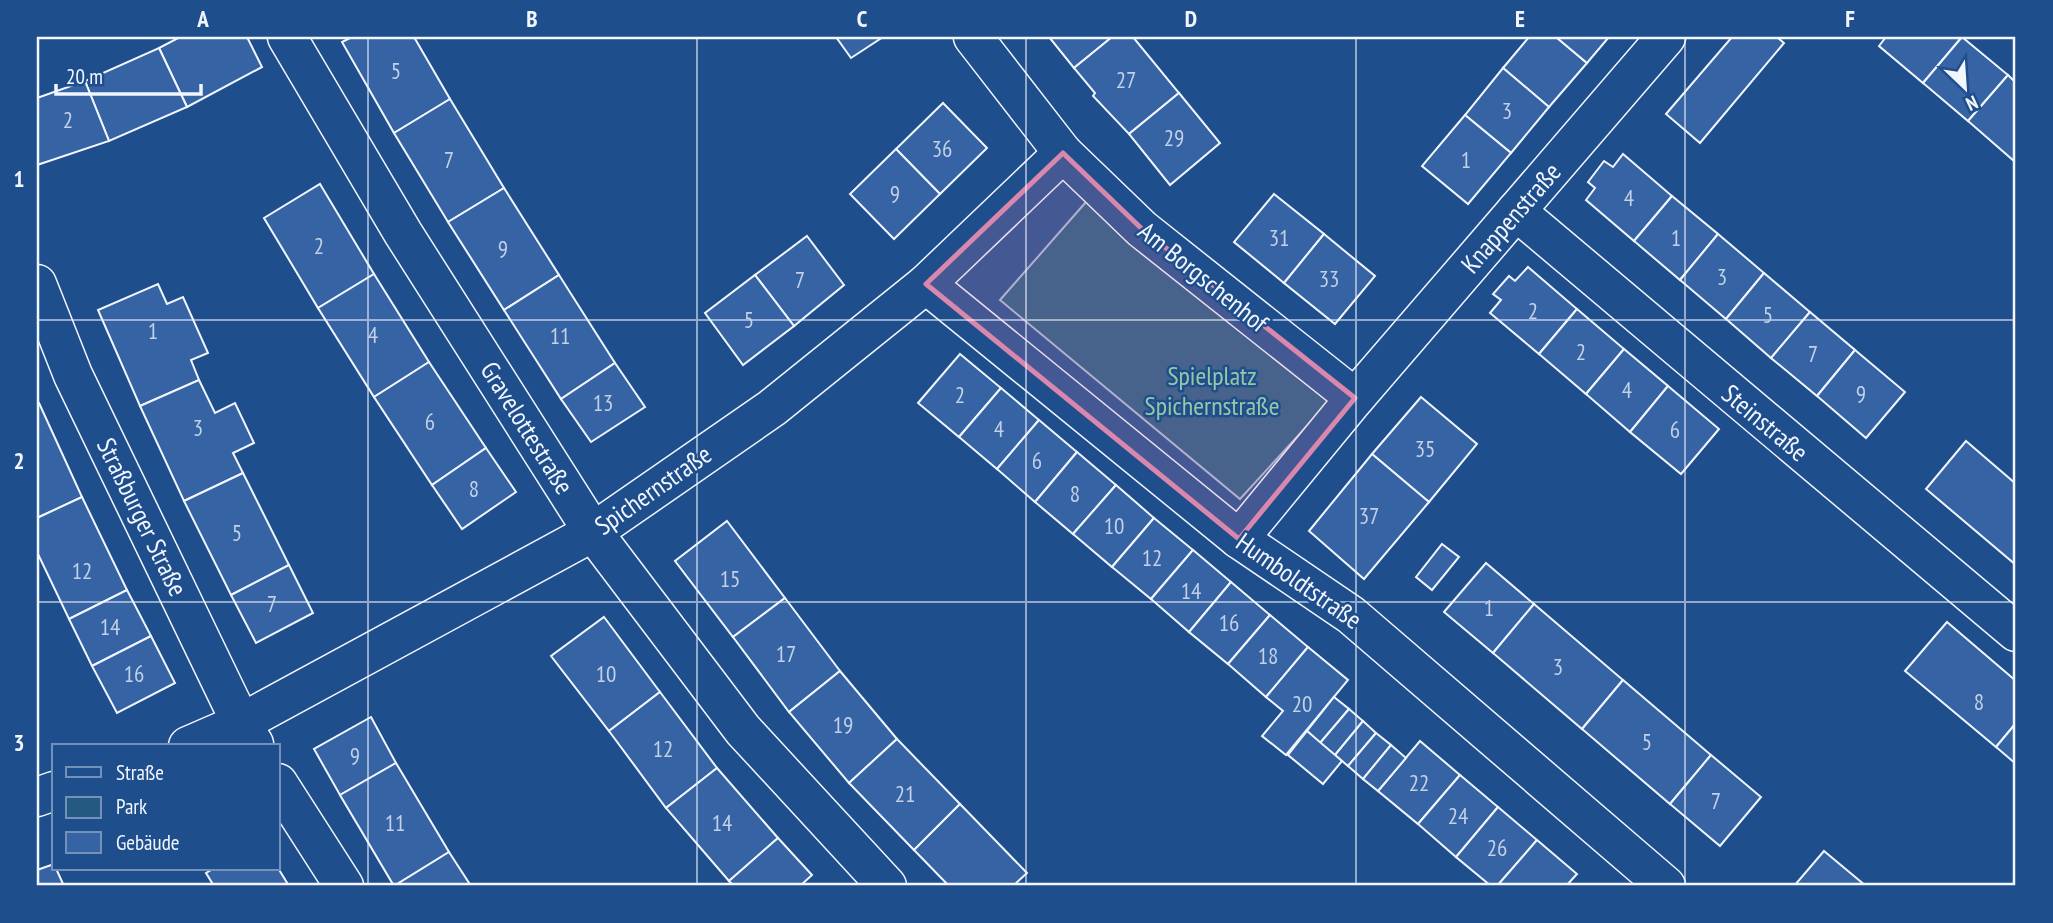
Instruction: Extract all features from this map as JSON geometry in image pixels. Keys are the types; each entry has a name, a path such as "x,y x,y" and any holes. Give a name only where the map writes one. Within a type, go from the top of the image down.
{"street":[{"name":"Gravelottestraße","path":"287,37 403,233 593,533 743,730 887,886"},
{"name":"Am Borgschenhof","path":"973,37 1063,153 1142,229 1355,398"},
{"name":"Knappenstraße","path":"1355,398 1666,37"},
{"name":"Spichernstraße","path":"199,744 248,735 593,533 772,408 926,284 1063,153"},
{"name":"Steinstraße","path":"1516,211 2016,632"},
{"name":"Straßburger Straße","path":"37,284 73,375 248,735"},
{"name":"Humboldtstraße","path":"926,284 1239,539 1351,615 1648,881"},
{"path":"1239,539 1355,398"},
{"path":"280,786 344,886"}],"highlighted area":[{"path":"1063,153 1142,229 1355,398 1239,539 926,284"}],"green space":[{"name":"Spielplatz Spichernstraße","path":"1086,202 1329,402 1240,499 1000,300"}],"building":[{"path":"180,37 247,37 262,67 187,107 159,48"},
{"path":"352,37 414,37 450,99 394,133 342,42"},
{"path":"836,37 883,37 851,58"},
{"path":"1049,37 1112,37 1074,68"},
{"path":"1112,37 1133,37 1179,93 1129,134 1093,96 1095,93 1074,68"},
{"path":"1529,37 1556,37 1587,63 1549,107 1503,68"},
{"path":"1556,37 1609,37 1587,63"},
{"path":"1732,37 1777,37 1784,43 1700,143 1666,114"},
{"path":"1886,37 1962,37 1923,83 1879,46"},
{"path":"1962,37 2008,75 1968,121 1923,83"},
{"path":"159,48 187,107 109,141 85,81"},
{"path":"1503,68 1549,107 1511,153 1465,115"},
{"path":"2008,75 2016,83 2014,161 1968,121"},
{"path":"85,81 109,141 37,165 37,98"},
{"path":"1179,93 1220,143 1170,185 1129,134"},
{"path":"450,99 504,188 448,222 394,133"},
{"path":"943,103 987,148 940,194 896,149"},
{"path":"1465,115 1511,153 1468,204 1422,166"},
{"path":"896,149 940,194 894,239 850,194"},
{"path":"1623,154 1672,196 1634,241 1586,200 1595,188 1588,182 1604,161 1613,167"},
{"path":"320,184 374,274 318,308 264,218"},
{"path":"504,188 559,275 504,310 448,222"},
{"path":"1274,194 1324,234 1284,283 1234,242"},
{"path":"1672,196 1718,234 1680,280 1634,241"},
{"path":"1324,234 1375,276 1335,324 1284,283"},
{"path":"1718,234 1764,273 1726,319 1680,280"},
{"path":"807,236 844,285 794,326 755,275"},
{"path":"1528,267 1577,309 1539,354 1490,313 1501,300 1493,294 1509,276 1515,281"},
{"path":"1764,273 1810,312 1771,358 1726,319"},
{"path":"374,274 429,362 374,397 318,308"},
{"path":"559,275 615,363 561,399 504,310"},
{"path":"755,275 794,326 743,365 705,313"},
{"path":"158,284 167,304 183,297 208,353 191,360 199,380 140,406 98,310"},
{"path":"1577,309 1624,349 1586,394 1539,354"},
{"path":"1810,312 1855,350 1817,396 1771,358"},
{"path":"1624,349 1668,386 1630,432 1586,394"},
{"path":"1855,350 1905,392 1866,438 1817,396"},
{"path":"960,354 1001,388 959,437 918,403"},
{"path":"429,362 486,448 432,485 374,397"},
{"path":"615,363 645,407 591,442 561,399"},
{"path":"199,380 215,413 235,403 254,443 233,453 243,473 184,501 140,406"},
{"path":"1668,386 1719,429 1681,474 1630,432"},
{"path":"1001,388 1039,420 997,469 959,437"},
{"path":"1421,397 1477,444 1429,502 1372,454"},
{"path":"39,403 82,497 37,518 37,404"},
{"path":"1039,420 1077,452 1035,502 997,469"},
{"path":"1966,441 2016,484 2016,565 1926,489"},
{"path":"486,448 516,492 462,529 432,485"},
{"path":"1077,452 1116,485 1073,534 1035,502"},
{"path":"1372,454 1429,502 1364,579 1309,531"},
{"path":"243,473 289,565 231,595 184,501"},
{"path":"1116,485 1154,518 1112,567 1073,534"},
{"path":"82,497 127,590 69,619 37,552 37,518"},
{"path":"1154,518 1193,550 1151,599 1112,567"},
{"path":"727,521 785,598 733,637 675,561"},
{"path":"1442,544 1459,557 1432,590 1416,577"},
{"path":"1193,550 1231,582 1189,632 1151,599"},
{"path":"1486,563 1534,604 1493,653 1444,612"},
{"path":"289,565 313,613 256,643 231,595"},
{"path":"1231,582 1270,615 1228,664 1189,632"},
{"path":"127,590 151,636 92,666 69,619"},
{"path":"785,598 840,671 789,712 733,637"},
{"path":"1534,604 1623,680 1582,729 1493,653"},
{"path":"1270,615 1308,647 1266,697 1228,664"},
{"path":"604,617 660,692 609,731 551,656"},
{"path":"1947,622 2016,681 2016,723 1996,747 1905,671"},
{"path":"151,636 175,683 117,713 92,666"},
{"path":"1308,647 1348,680 1286,755 1262,736 1283,711 1266,697"},
{"path":"840,671 897,739 849,783 789,712"},
{"path":"1623,680 1711,755 1670,804 1582,729"},
{"path":"660,692 717,768 666,808 609,731"},
{"path":"1334,697 1349,709 1320,743 1307,731"},
{"path":"1349,709 1363,721 1335,755 1320,743"},
{"path":"371,717 396,763 340,795 314,749"},
{"path":"1363,721 1376,733 1348,766 1335,755"},
{"path":"2016,723 2016,764 1996,747"},
{"path":"1307,731 1342,761 1323,784 1288,755"},
{"path":"1376,733 1391,745 1363,779 1348,766"},
{"path":"897,739 960,804 914,850 849,783"},
{"path":"1420,741 1460,775 1418,824 1378,791"},
{"path":"1391,745 1406,758 1378,791 1363,779"},
{"path":"1711,755 1761,797 1720,846 1670,804"},
{"path":"396,763 449,852 394,886 340,795"},
{"path":"717,768 778,838 729,881 666,808"},
{"path":"1460,775 1498,807 1456,857 1418,824"},
{"path":"960,804 1027,873 1013,886 949,886 914,850"},
{"path":"1498,807 1537,840 1497,886 1491,886 1456,857"},
{"path":"778,838 812,875 800,886 734,886 729,881"},
{"path":"1537,840 1577,874 1566,886 1497,886"},
{"path":"1824,851 1866,886 1794,886"},
{"path":"449,852 471,886 394,886"},
{"path":"52,865 52,870 57,870 64,886 37,886 37,870"},
{"path":"211,870 279,870 289,886 214,886 206,873"}]}
